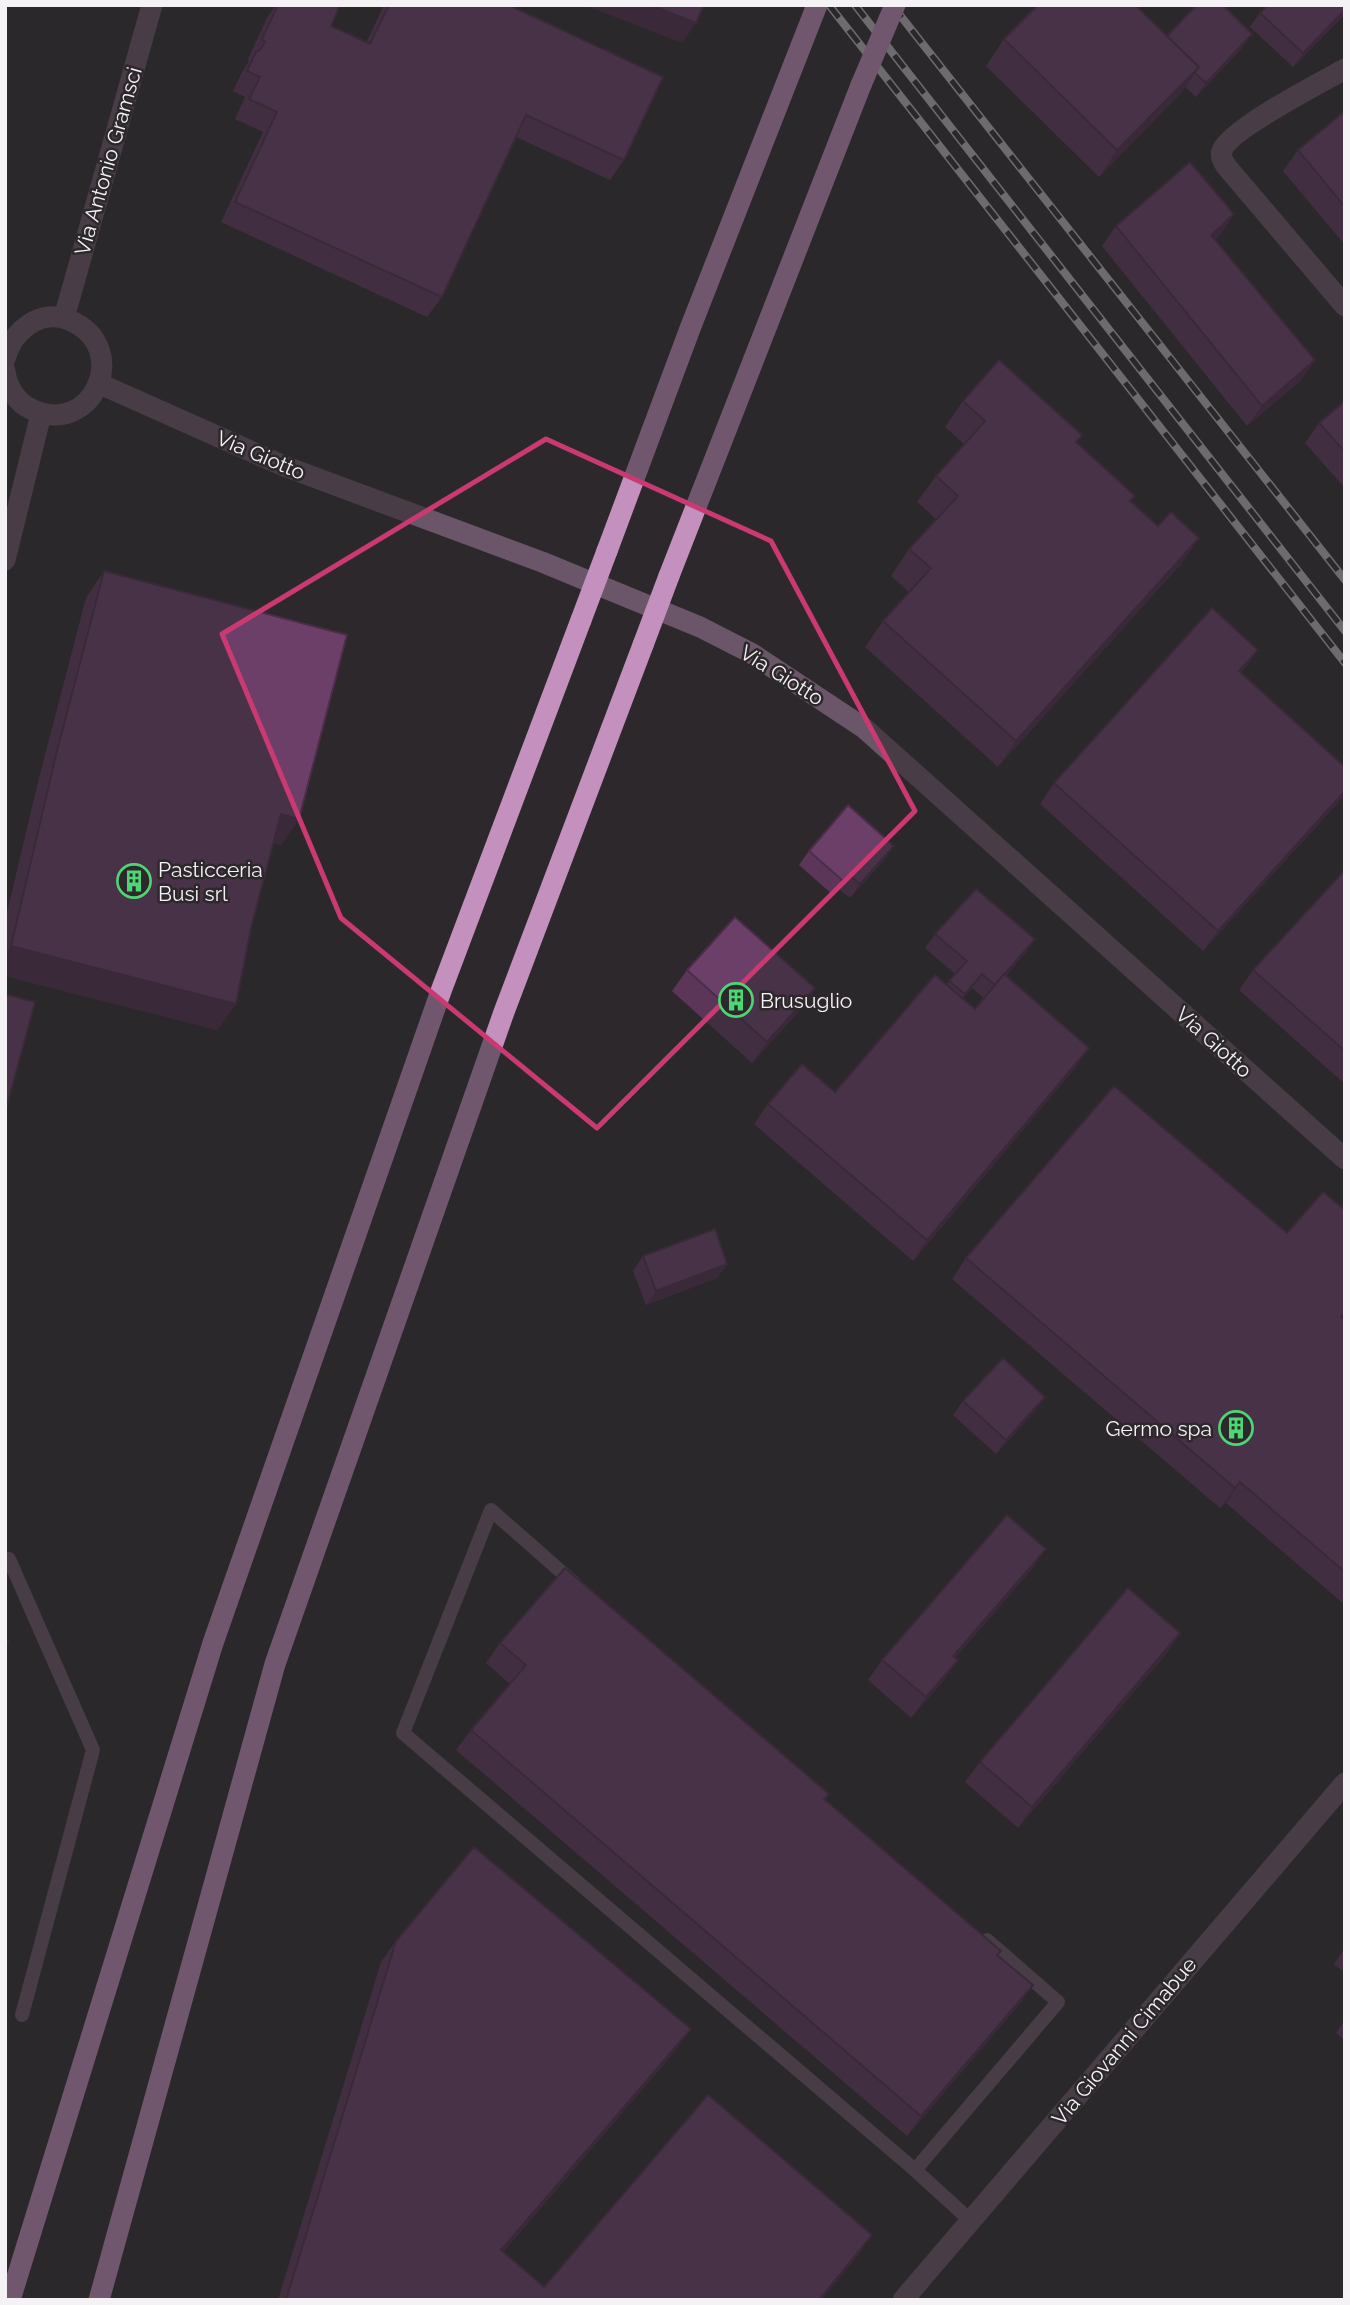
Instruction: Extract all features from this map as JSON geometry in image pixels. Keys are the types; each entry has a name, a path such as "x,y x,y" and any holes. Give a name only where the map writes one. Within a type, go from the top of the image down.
{"highway":[{"path":"99,2300 275,1664 504,1013 669,576 861,85 895,5"},
{"path":"10,2300 213,1643 441,991 691,326 814,13"}],"street":[{"name":"Via Antonio Gramsci","path":"64,318 152,5"},
{"path":"1345,69 1236,133 1222,150 1226,166 1345,306"},
{"path":"5,359 9,346 18,332 25,327 48,317 64,318 80,324 93,335 100,350 103,367 100,384 93,396 69,413 55,415 41,414 25,406 13,394 5,371"},
{"name":"Via Giotto","path":"100,384 284,466 542,562 700,627 751,653 864,728 1345,1159"},
{"path":"5,560 41,414"},
{"name":"Via Giovanni Cimabue","path":"903,2300 1345,1783"}],"lane":[{"path":"585,1593 491,1510 403,1733 915,2170 971,2221"},
{"path":"5,1560 9,1559 93,1750 22,2015"},
{"path":"915,2170 1058,2002 974,1930"}],"highlighted area":[{"path":"546,439 771,541 915,811 597,1128 341,918 222,634"}],"building":[{"path":"278,5 340,5 331,26 370,44 389,5 508,5 663,77 624,160 526,115 442,297 235,202 277,112 249,99 260,77 247,71 256,52 265,42 262,39"},
{"path":"651,5 704,5 696,23"},
{"path":"1038,5 1135,5 1199,67 1117,150 1004,39"},
{"path":"1197,5 1223,5 1252,34 1206,83 1195,73 1199,67 1167,36"},
{"path":"1268,5 1345,5 1345,10 1303,53 1260,13"},
{"path":"1345,111 1345,207 1298,150"},
{"path":"1190,162 1234,214 1211,235 1315,360 1262,406 1116,226"},
{"path":"999,360 1082,435 1076,442 1135,496 1130,501 1158,526 1171,512 1199,538 1016,741 883,621 931,568 909,549 958,496 936,476 985,421 963,401"},
{"path":"1345,401 1345,452 1319,423"},
{"path":"104,571 347,635 299,819 281,814 251,928 236,1004 11,946 56,755"},
{"path":"1212,608 1258,650 1239,671 1345,767 1345,791 1218,931 1054,783"},
{"path":"848,805 894,846 860,884 849,875 843,881 809,851"},
{"path":"1345,870 1345,1051 1253,970"},
{"path":"976,889 1035,939 995,985 982,974 965,994 949,981 967,961 935,934"},
{"name":"Brusuglio","path":"735,917 815,988 767,1042 687,970"},
{"path":"1004,974 1089,1048 927,1240 768,1104 802,1064 835,1092 935,975 975,1009"},
{"path":"5,994 35,1002 5,1113"},
{"name":"Germo spa","path":"1114,1086 1287,1233 1323,1192 1345,1210 1345,1312 1341,1317 1345,1320 1345,1572 1240,1482 1235,1488 966,1258"},
{"path":"715,1229 727,1264 656,1291 643,1256"},
{"path":"1003,1358 1045,1397 1006,1440 963,1401"},
{"path":"1007,1515 1046,1549 953,1656 958,1660 926,1697 882,1660"},
{"path":"565,1568 829,1794 824,1799 1001,1951 997,1955 1033,1985 921,2116 471,1730 526,1665 500,1643"},
{"path":"1128,1588 1180,1633 1032,1807 980,1762"},
{"path":"474,1847 691,2029 501,2250 544,2287 708,2095 872,2235 819,2300 286,2300 396,1941"}],"railway":[{"path":"829,5 1345,663"},
{"path":"855,5 1345,631"},
{"path":"892,5 1345,580"}],"place":[{"name":"Pasticceria Busi srl","path":"134,881"},
{"name":"Brusuglio","path":"736,1000"},
{"name":"Germo spa","path":"1236,1428"}]}
